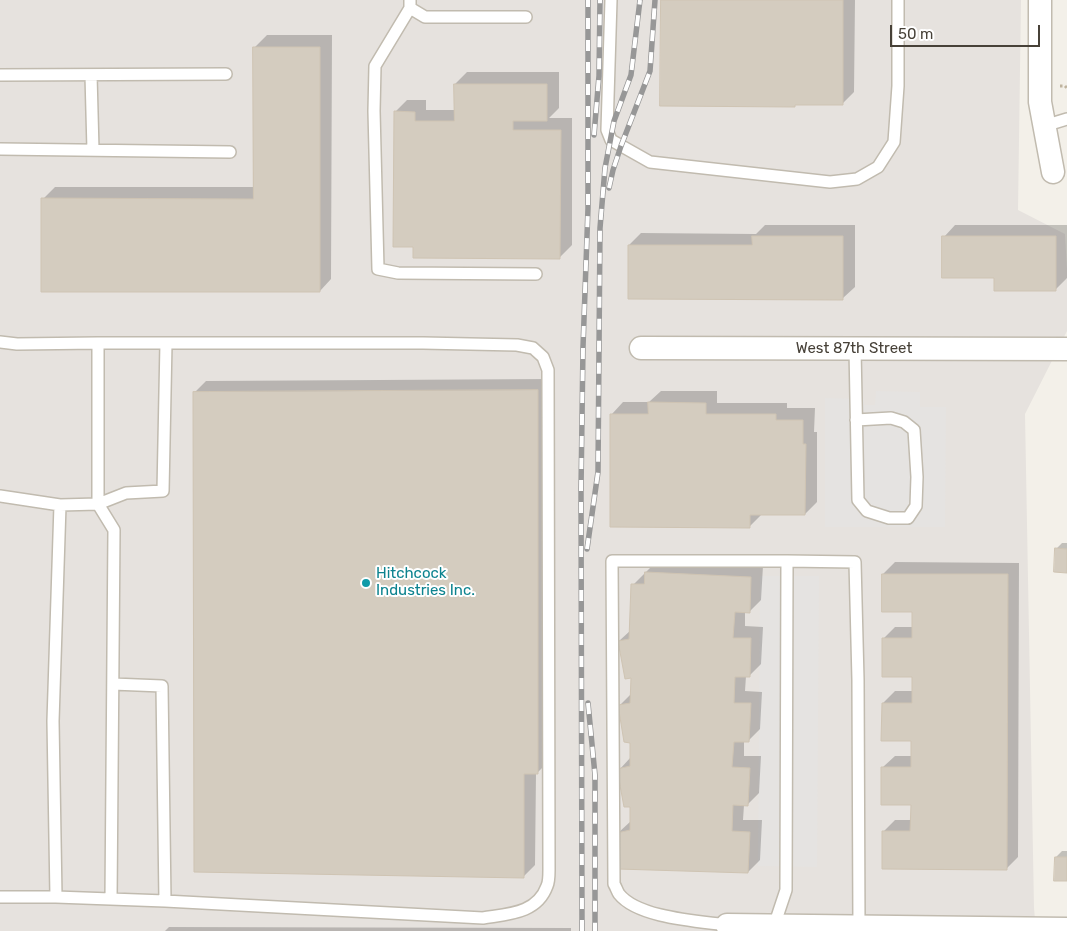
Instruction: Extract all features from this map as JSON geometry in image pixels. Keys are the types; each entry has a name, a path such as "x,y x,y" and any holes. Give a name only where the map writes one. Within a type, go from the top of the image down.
{"street":[{"path":"1040,0 1040,102 1053,172"},
{"name":"West 87th Street","path":"641,348 1067,350"},
{"path":"726,928 774,926 859,929 1067,928"}],"lane":[{"path":"611,0 607,130 610,140 650,162 830,182 857,179 878,166 894,142 898,86 898,0"},
{"path":"526,17 425,17 410,4 376,66 374,111 378,269 398,273 536,274"},
{"path":"91,74 93,150"},
{"path":"0,75 226,74"},
{"path":"1044,126 1067,119"},
{"path":"0,149 230,152"},
{"path":"0,342 17,344 517,345 532,348 543,357 548,370 549,870 548,885 538,902 518,912 482,918 165,901 0,897"},
{"path":"98,343 98,504 114,530 111,899"},
{"path":"0,496 60,505 98,504 126,493 163,491 166,343"},
{"path":"855,349 856,420 858,500 867,511 889,518 908,518 916,506 917,477 914,430 904,422 891,418 856,420"},
{"path":"56,897 53,721 60,505"},
{"path":"726,928 657,915 641,909 630,904 618,893 614,884 612,561 855,562 858,690 859,929"},
{"path":"774,926 786,890 787,561"},
{"path":"112,684 162,686 165,901"}],"shaded area":[{"path":"0,0 1021,0 1018,210 1065,234 1067,268 1067,331 1025,414 1034,908 1036,931 0,931"},
{"path":"876,391 920,392 920,407 946,407 945,527 825,527 825,398 864,399 864,405 875,405"},
{"path":"760,576 819,576 817,867 758,866"}],"building":[{"path":"661,0 843,0 843,105 795,105 795,107 660,106"},
{"path":"253,47 320,47 320,292 41,292 41,198 253,199"},
{"path":"454,84 547,84 547,121 513,121 513,130 561,130 560,259 413,258 413,247 393,247 394,111 415,112 415,121 454,121"},
{"path":"752,236 843,236 843,300 628,299 628,245 752,245"},
{"path":"942,236 1056,236 1056,291 994,291 994,278 942,278"},
{"name":"Hitchcock Industries Inc.","path":"538,390 538,774 524,774 524,878 194,872 193,392"},
{"path":"648,402 706,403 706,414 776,414 776,420 803,420 803,444 806,444 805,515 750,515 750,528 610,527 610,414 648,414"},
{"path":"1055,548 1067,549 1067,573 1054,572"},
{"path":"645,572 751,577 750,613 735,612 733,638 751,638 750,677 735,677 734,703 751,703 749,742 734,742 732,767 750,768 748,806 733,805 732,831 750,832 748,873 618,869 617,833 630,830 630,807 624,807 617,769 630,766 630,743 624,742 618,705 630,703 631,678 625,679 618,641 629,639 631,584 644,584"},
{"path":"882,574 1008,574 1007,870 882,869 882,831 910,831 911,805 881,805 881,767 911,767 911,741 881,741 882,703 912,703 912,677 882,677 882,638 912,638 912,612 882,612"},
{"path":"1055,857 1067,857 1067,881 1054,881"}],"railway":[{"path":"582,931 581,489 583,347 588,208 588,0"},
{"path":"594,135 599,76 600,0"},
{"path":"587,549 598,472 600,228 605,168 614,121 631,75 640,0"},
{"path":"609,188 621,146 650,71 655,0"},
{"path":"588,703 595,775 595,931"}],"place":[{"name":"Hitchcock Industries Inc.","path":"366,583"}]}
